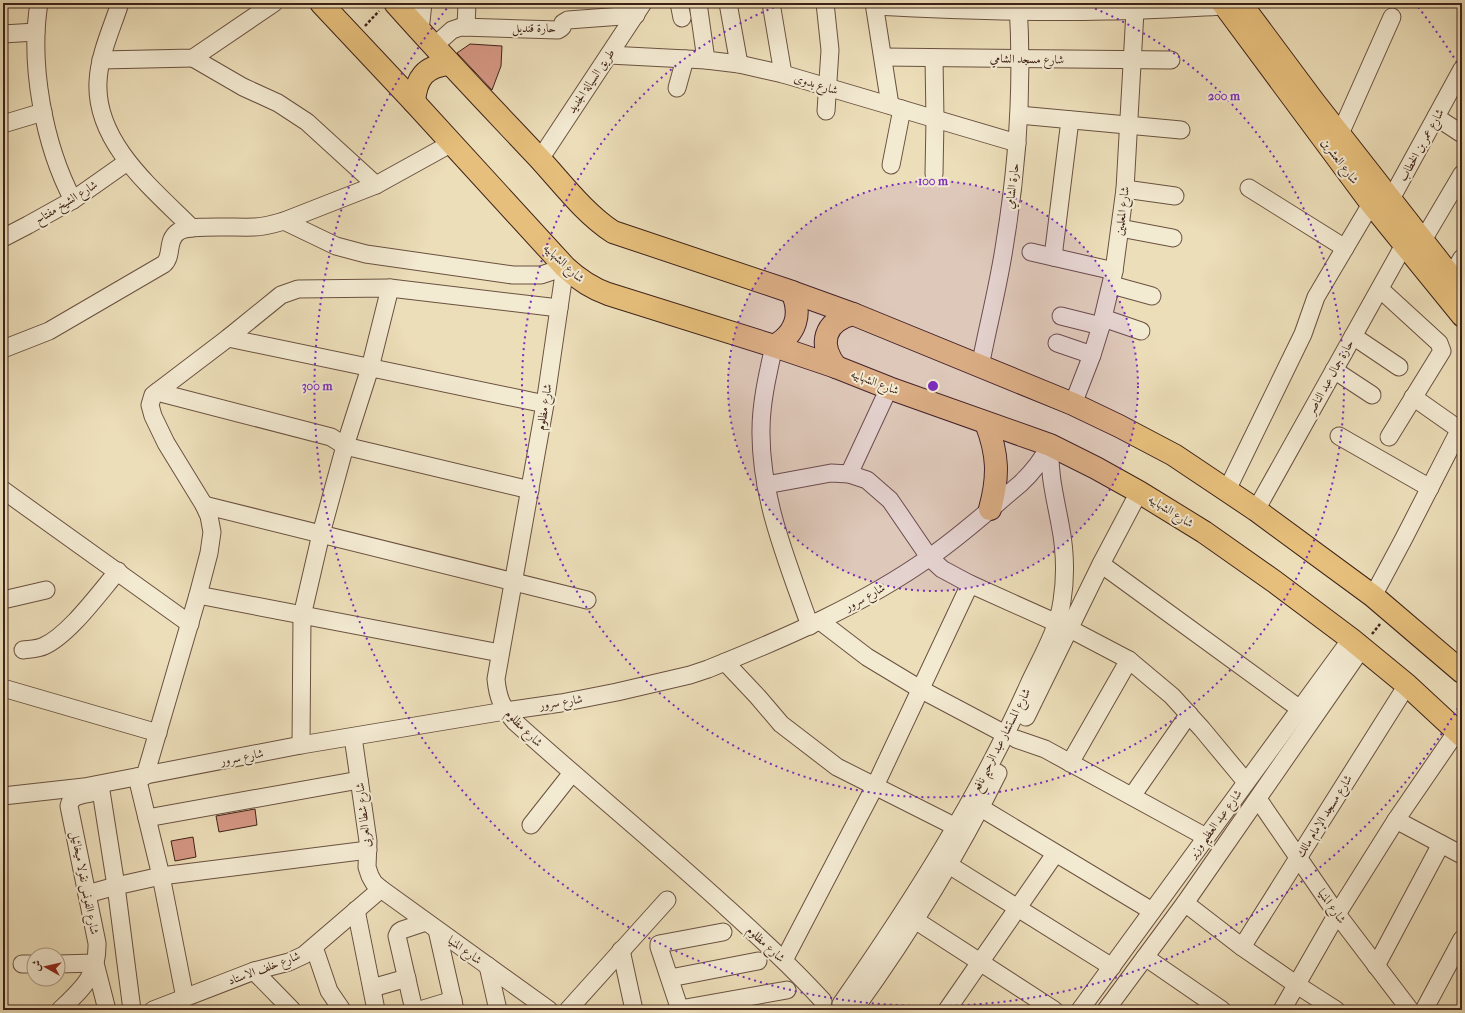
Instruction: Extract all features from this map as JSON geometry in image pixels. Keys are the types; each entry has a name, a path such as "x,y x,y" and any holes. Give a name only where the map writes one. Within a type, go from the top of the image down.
{"highway":[{"name":"شارع الشهابيه","path":"321,3 565,267 577,278 592,288 836,367 889,388 1050,445 1096,468 1139,492 1204,532 1274,582 1357,644 1407,686 1459,734"},
{"path":"388,6 427,39 591,214 601,224 613,232 853,314 1073,404 1119,426 1174,455 1256,510 1373,596 1462,672"},
{"path":"414,102 418,82 424,74 431,68 450,64"},
{"path":"774,346 787,337 795,323 797,307 792,292"},
{"path":"836,367 829,358 825,347 827,335 832,324 842,317 853,314"},
{"path":"986,423 996,456 995,492 990,509"}],"main road":[{"name":"شارع العشرين","path":"1229,4 1340,134 1381,201"},
{"name":"شارع العشرين","path":"1229,4 1414,243 1462,316"},
{"name":"شارع العشرين","path":"1414,243 1457,283"}],"street":[{"path":"39,3 36,19 36,49 43,112 56,162 73,200"},
{"path":"120,3 101,60 98,83 101,111 112,139 127,162 192,228"},
{"path":"193,58 274,3"},
{"path":"423,3 427,39"},
{"path":"466,27 467,3"},
{"path":"698,3 706,60"},
{"path":"728,3 739,64"},
{"path":"771,3 784,74"},
{"path":"826,3 830,50 826,111"},
{"path":"891,165 896,107 883,57 875,4 977,7 1105,7 1135,10 1229,4"},
{"name":"حارة الشامي","path":"980,367 1005,244 1020,115 1018,7"},
{"name":"حارة قنديل","path":"427,39 461,27 558,30 561,29 564,23 568,20 640,9"},
{"name":"طريق السيالة الجديد","path":"540,159 640,9"},
{"name":"شارع المعلمين","path":"1073,404 1092,355 1113,278 1125,189 1135,10"},
{"path":"1340,134 1392,17"},
{"path":"3,34 36,32"},
{"name":"شارع بدوى","path":"609,54 706,60 739,64 784,74 1017,142"},
{"name":"شارع مسجد الشامي","path":"883,57 1171,60"},
{"path":"101,60 193,58 243,87 278,103 307,122 376,185"},
{"path":"934,58 934,174"},
{"path":"677,88 685,59"},
{"name":"شارع عمر بن الخطاب","path":"1227,490 1303,334 1316,297 1345,248 1381,201 1436,117 1462,69"},
{"path":"3,124 43,112"},
{"path":"1020,115 1181,130"},
{"path":"1436,117 1462,134"},
{"path":"1053,257 1070,120"},
{"path":"3,348 49,331 164,264 168,259 173,237 180,230 192,228 269,226 376,185 452,143"},
{"name":"شارع الشيخ مفتاح","path":"3,238 73,200 127,162"},
{"name":"حارة جمال عبد الناصر","path":"1256,510 1380,289 1462,174"},
{"path":"1249,188 1345,248"},
{"path":"1125,189 1175,196"},
{"path":"284,221 336,246 366,254 513,275 541,275 565,267"},
{"path":"1120,228 1173,238"},
{"path":"1030,252 1053,257 1113,278 1152,296"},
{"path":"1457,283 1462,258"},
{"name":"شارع مظلوم","path":"565,267 545,404 500,653 496,679 498,696 505,711 515,722 691,875 784,960 818,1006"},
{"path":"185,998 161,876 147,818 135,778 158,733 198,595 209,553 212,532 209,516 204,505 166,443 153,416 150,400 157,392 228,338 276,298 291,291 305,288 390,288 559,308"},
{"path":"301,746 302,616 321,534 345,446 370,368 390,288"},
{"path":"1380,289 1442,347 1441,354 1389,437"},
{"path":"1061,316 1102,322 1141,331"},
{"path":"1353,336 1399,367"},
{"path":"228,338 545,404"},
{"path":"1057,343 1092,355"},
{"path":"774,346 764,393 761,430 763,471 777,531 815,624 920,689 1011,736 1045,749 1206,836"},
{"path":"1334,370 1372,395"},
{"path":"849,474 889,388"},
{"path":"157,392 331,437 345,446 530,490"},
{"path":"1373,596 1461,428 1413,397"},
{"path":"1339,436 1430,488"},
{"name":"شارع سرور","path":"3,796 90,791 135,778 301,746 505,711 561,703 690,675 815,624 862,600 930,557 1032,473 1042,460 1050,445"},
{"name":"شارع المستشار عبد الرحيم نافع","path":"1050,445 1051,482 1060,525 1065,575 1062,602 1063,626"},
{"path":"766,485 830,473 849,474 867,480 890,500 930,557 942,569 970,584 1063,626 1129,660 1172,696 1246,782"},
{"path":"3,490 190,624"},
{"name":"شارع المستشار عبد الرحيم نافع","path":"847,1008 915,920 981,808 1011,736 1019,706 1063,626 1101,564 1139,492"},
{"path":"204,505 588,600"},
{"path":"1101,564 1300,708"},
{"path":"23,650 42,647 60,637 118,571"},
{"path":"784,960 876,786 970,584"},
{"path":"3,600 46,590"},
{"path":"198,595 500,653"},
{"name":"شارع عبد العظيم وزير","path":"1080,1010 1300,708 1357,644"},
{"name":"شارع عبد العظيم وزير","path":"1110,1004 1185,903 1258,799 1357,644"},
{"path":"1070,763 1129,660"},
{"path":"725,662 758,697 780,724 837,767 956,827"},
{"name":"شارع مسجد الإمام مالك","path":"1242,947 1407,686"},
{"path":"3,688 158,733"},
{"path":"1132,796 1189,714"},
{"path":"1282,1010 1337,914 1396,820 1459,734"},
{"name":"شارع المستشار عبد الرحيم نافع","path":"847,1008 889,935 934,865 978,786 1011,736"},
{"name":"شارع شطا العربى","path":"353,737 368,841 366,858 367,867 374,883 381,889"},
{"path":"530,825 572,773"},
{"path":"147,818 359,780"},
{"path":"90,791 116,886 132,1010"},
{"name":"شارع الفونس نقولا ميخائيل","path":"66,1009 86,985 96,963 97,943 69,806 74,797 90,791"},
{"name":"شارع المنيا","path":"1258,799 1337,914 1410,1010"},
{"path":"981,808 1055,854 1152,911"},
{"path":"1396,820 1462,855"},
{"path":"1376,966 1441,844"},
{"path":"87,894 161,876 368,850"},
{"path":"947,1010 1055,854"},
{"path":"949,864 1112,966"},
{"name":"شارع المنيا","path":"381,889 549,1010"},
{"name":"شارع خلف الاستاد","path":"153,1010 254,971 289,962 304,955 381,889"},
{"path":"568,1010 667,900"},
{"path":"1185,903 1242,947 1336,1010"},
{"path":"356,910 376,1010"},
{"path":"915,920 1054,1010"},
{"path":"414,1010 397,936 402,930 432,926 454,1005 420,1010"},
{"path":"724,932 659,944 680,1010 787,990"},
{"path":"1424,1010 1462,939"},
{"path":"314,947 329,991 342,1010"},
{"path":"622,950 634,1010"},
{"path":"1146,957 1222,1010"},
{"path":"670,978 758,961"},
{"path":"66,964 96,963 107,1010"},
{"path":"488,966 498,1010"},
{"path":"254,971 292,1010"},
{"path":"372,988 407,978"},
{"path":"1099,984 1107,994 1110,1004"},
{"path":"818,1006 830,1000 837,1001 847,1008"}],"path":[{"path":"354,39 388,6"},
{"path":"1357,644 1390,610"}],"building":[{"path":"470,44 502,46 501,66 492,90 457,53"},
{"path":"255,809 257,825 219,832 216,816"},
{"path":"193,837 196,857 175,861 171,841"}]}
